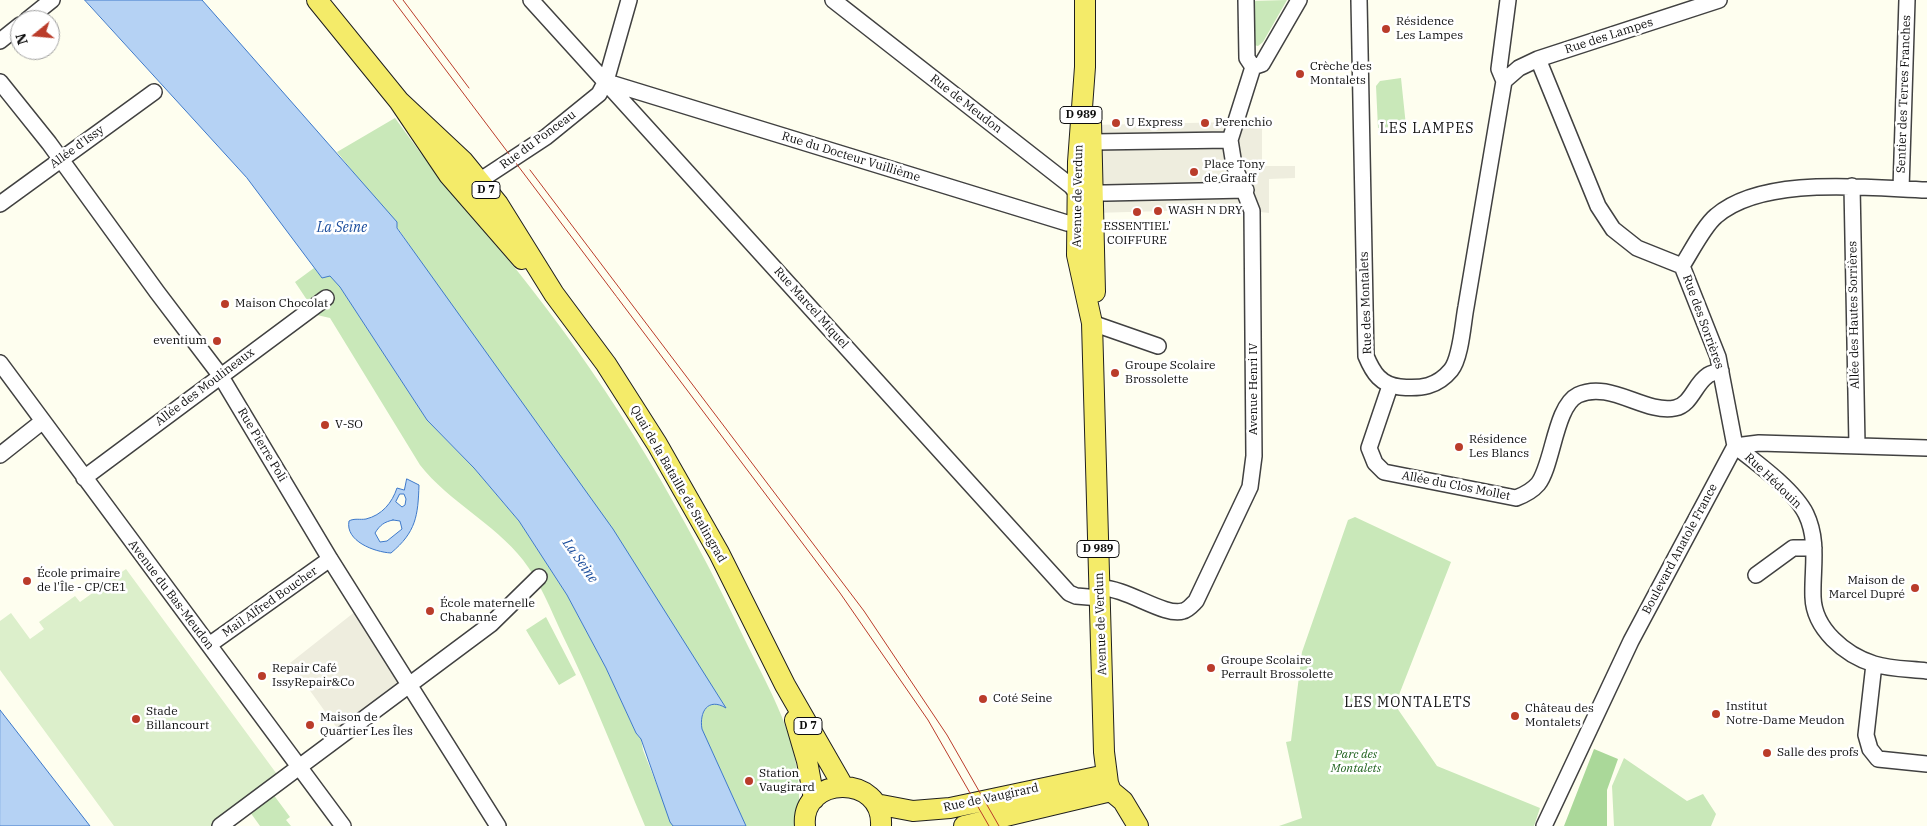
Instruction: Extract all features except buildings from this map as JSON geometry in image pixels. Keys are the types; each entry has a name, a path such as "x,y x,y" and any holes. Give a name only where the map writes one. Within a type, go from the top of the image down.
{"main road":[{"name":"Quai de la Bataille de Stalingrad","path":"317,0 399,101 463,161 471,187 498,204 554,294 606,364 662,452 719,553 785,685 843,786"},
{"name":"Avenue de Verdun","path":"1085,0 1085,67 1078,167 1085,193 1095,305 1092,323 1100,593 1109,783"},
{"name":"Avenue de Verdun","path":"1085,67 1093,142 1085,193"},
{"name":"Quai de la Bataille de Stalingrad","path":"785,685 807,761 814,799"},
{"name":"Rue de Vaugirard","path":"876,804 913,811 950,808 1109,783"},
{"name":"Rue de Vaugirard","path":"964,826 1109,783"},
{"path":"1109,783 1123,801 1138,826"},
{"path":"805,826 807,810 814,799 827,789 843,786 858,789 876,804 881,826"}],"street":[{"path":"40,10 52,0"},
{"name":"Rue Marcel Miquel","path":"531,0 1069,593 1076,596 1100,593"},
{"path":"606,81 628,0"},
{"name":"Rue de Meudon","path":"833,0 1071,186 1085,193"},
{"path":"1246,0 1247,58 1251,74"},
{"name":"Avenue Henri IV","path":"1100,593 1118,589 1173,613 1185,611 1196,601 1250,487 1254,456 1252,211 1246,190 1234,165 1230,140 1251,74 1262,64 1299,0"},
{"name":"Rue des Montalets","path":"1359,0 1366,356 1372,370 1380,380 1390,386"},
{"path":"1390,386 1419,389 1438,381 1453,368 1504,81 1499,69 1508,0"},
{"name":"Rue des Lampes","path":"1504,81 1519,68 1538,59 1719,0"},
{"name":"Sentier des Terres Franches","path":"1901,189 1907,0"},
{"path":"0,41 10,33"},
{"path":"1538,59 1598,206 1613,229 1637,248 1682,266"},
{"name":"Rue du Docteur Vuillième","path":"606,81 1067,224 1088,224"},
{"name":"Rue du Ponceau","path":"471,187 546,137 599,94 606,81"},
{"name":"Rue Pierre Poli","path":"0,82 61,159 157,292 220,375 330,559 498,826"},
{"name":"Allée d'Issy","path":"0,204 154,92"},
{"path":"642,121 647,106 660,98"},
{"path":"1056,174 1070,172 1078,167 1093,142 1230,140"},
{"name":"Rue des Sorrières","path":"1736,446 1718,356 1682,266 1714,217 1734,203 1755,196 1798,188 1852,186 1927,190"},
{"name":"Allée des Hautes Sorrières","path":"1852,186 1857,445"},
{"path":"1085,193 1246,190"},
{"name":"Allée des Moulineaux","path":"84,478 326,298"},
{"path":"1092,323 1158,346"},
{"name":"Avenue du Bas-Meudon","path":"0,362 343,826"},
{"name":"Allée du Clos Mollet","path":"1390,386 1369,448 1375,463 1384,472 1516,498 1526,494 1539,483 1567,405 1578,395 1601,391 1667,409 1678,407 1688,400 1707,376 1721,371"},
{"path":"0,454 43,421"},
{"path":"1736,446 1759,442 1927,448"},
{"name":"Rue Hédouin","path":"1736,446 1782,486 1802,507 1812,530 1814,548 1813,598 1821,625 1828,635 1874,664 1927,671"},
{"name":"Boulevard Anatole France","path":"1544,826 1631,641 1736,446"},
{"path":"1756,575 1793,548 1814,548"},
{"name":"Mail Alfred Boucher","path":"209,645 330,559"},
{"path":"220,826 491,624 539,577"},
{"path":"1874,664 1866,735 1870,749 1878,759 1927,764"}],"green space":[{"path":"1287,0 1263,42 1258,46 1254,45 1251,1"},
{"path":"1401,78 1406,126 1378,128 1376,86 1380,81"},
{"path":"395,118 447,188 520,274 561,328 620,413 673,501 698,546 767,684 786,728 798,775 797,826 746,826 702,729 703,713 709,706 719,704 725,707 395,224 337,152"},
{"path":"314,268 322,278 330,275 340,287 427,420 474,468 519,521 567,595 606,668 636,733 641,739 643,750 673,826 645,826 584,682 535,577 523,560 499,535 444,490 420,465 330,318 317,315 295,282"},
{"name":"Parc des Montalets","path":"1355,517 1451,562 1395,705 1437,766 1540,808 1534,826 1279,826 1302,818 1286,742 1291,741 1302,652 1348,520"},
{"name":"Stade Billancourt","path":"126,569 279,777 213,826 114,826 0,670 0,621 11,613 30,639 44,629 39,622 75,596 80,602"},
{"path":"546,617 576,675 559,685 526,630"},
{"path":"1594,749 1618,759 1607,790 1607,826 1564,826"},
{"path":"1624,758 1687,801 1703,794 1716,814 1711,826 1614,826 1612,786"},
{"path":"273,794 290,817 286,820 291,826 260,826 250,812"}],"shaded area":[{"name":"Place Tony de Graaff","path":"1262,122 1262,166 1295,166 1295,178 1269,179 1269,213 1236,209 1093,213 1091,125"},
{"path":"361,607 409,685 342,735 290,663"}],"water":[{"name":"La Seine","path":"85,0 202,0 397,222 397,228 613,529 726,708 714,704 706,708 702,717 702,729 746,826 673,826 641,739 636,733 606,668 567,595 519,521 474,468 427,420 340,287 330,276 322,278 247,178"},
{"path":"407,479 419,485 416,515 406,538 391,553 369,548 356,540 351,534 349,521 366,519 377,515 392,499 397,488 404,490","holes":["400,494 404,494 406,499 405,505 402,507 396,502","393,520 400,521 402,529 387,541 380,542 375,533 382,524"]},
{"path":"0,710 90,826 0,826"}],"tram line":[{"path":"393,0 840,593 928,720 989,826"},
{"path":"403,0 469,88"},
{"path":"530,170 864,611 947,735 999,826"}],"place":[{"name":"Résidence Les Lampes","path":"1386,29"},
{"name":"Crèche des Montalets","path":"1300,74"},
{"name":"U Express","path":"1116,123"},
{"name":"Perenchio","path":"1205,123"},
{"name":"Place Tony de Graaff","path":"1194,172"},
{"name":"WASH N DRY","path":"1158,211"},
{"name":"ESSENTIEL' COIFFURE","path":"1137,212"},
{"name":"Maison Chocolat","path":"225,304"},
{"name":"eventium","path":"217,341"},
{"name":"Groupe Scolaire Brossolette","path":"1115,373"},
{"name":"V-SO","path":"325,425"},
{"name":"Résidence Les Blancs","path":"1459,447"},
{"name":"École primaire de l'Île - CP/CE1","path":"27,581"},
{"name":"Maison de Marcel Dupré","path":"1915,588"},
{"name":"École maternelle Chabanne","path":"430,611"},
{"name":"Groupe Scolaire Perrault Brossolette","path":"1211,668"},
{"name":"Repair Café IssyRepair&Co","path":"262,676"},
{"name":"Coté Seine","path":"983,699"},
{"name":"Institut Notre-Dame Meudon","path":"1716,714"},
{"name":"Château des Montalets","path":"1515,716"},
{"name":"Stade Billancourt","path":"136,719"},
{"name":"Maison de Quartier Les Îles","path":"310,725"},
{"name":"Salle des profs","path":"1767,753"},
{"name":"Station Vaugirard","path":"749,781"}],"district":[{"name":"LES LAMPES","path":"1427,129"},
{"name":"LES MONTALETS","path":"1408,703"}]}
